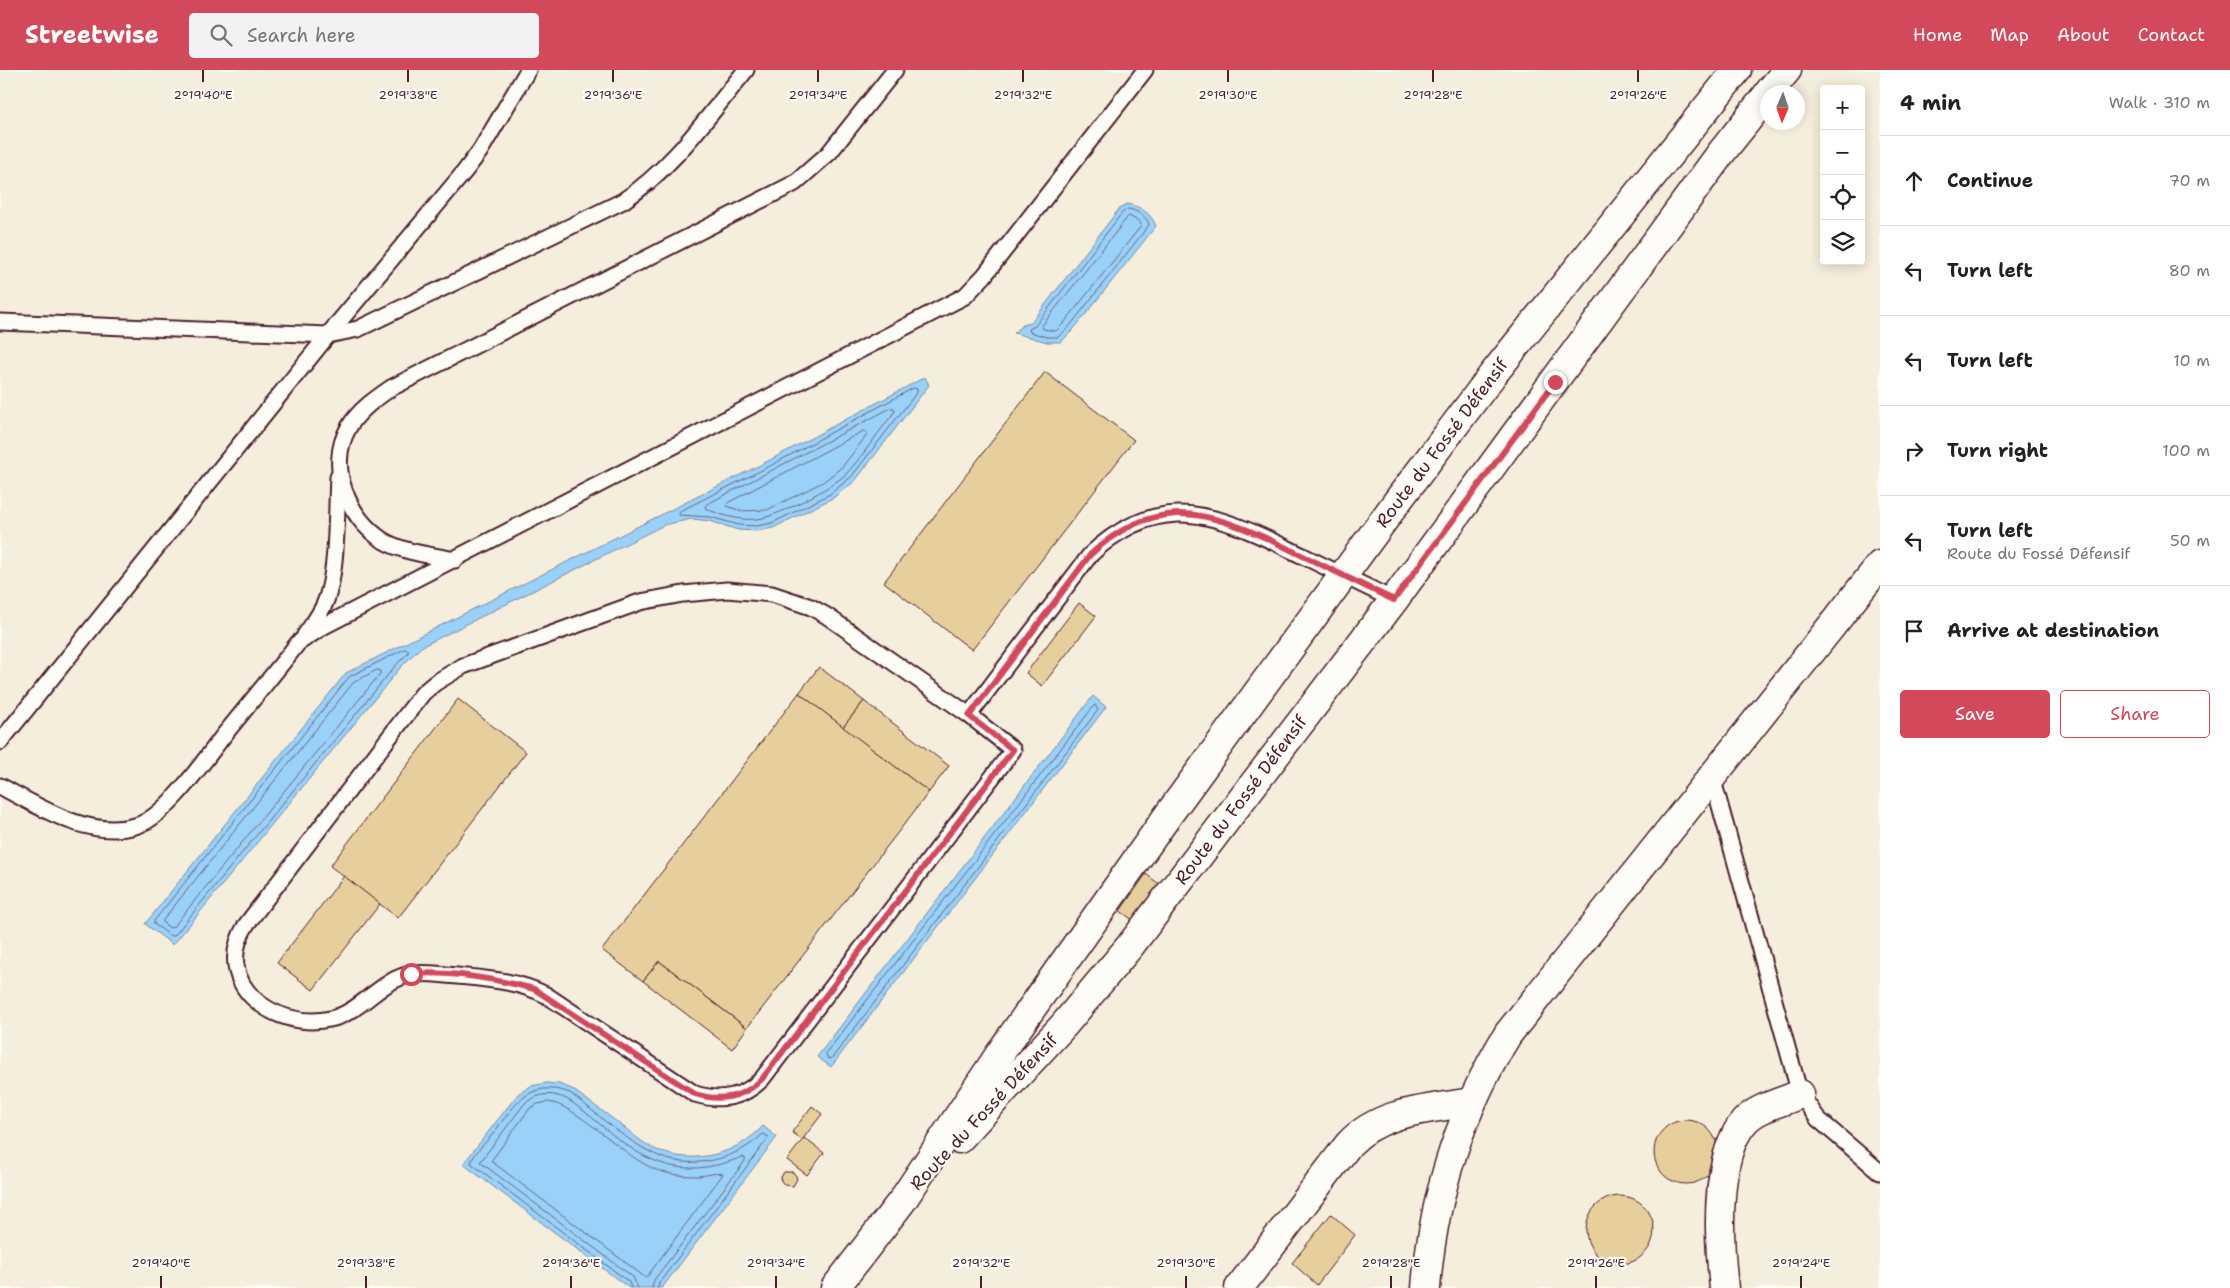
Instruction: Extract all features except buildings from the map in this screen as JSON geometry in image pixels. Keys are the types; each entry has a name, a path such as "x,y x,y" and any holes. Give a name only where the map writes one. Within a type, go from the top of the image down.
{"street":[{"name":"Route du Fossé Défensif","path":"902,1201 1027,1014 1171,811 1343,575 1494,373 1737,70"},
{"name":"Route du Fossé Défensif","path":"1775,85 1787,70"},
{"name":"Route du Fossé Défensif","path":"902,1201 1064,1026 1110,971 1394,600 1721,153 1760,103"},
{"path":"1426,1288 1436,1210 1459,1131 1496,1053 1520,1017 1880,565"},
{"path":"1724,1288 1720,1219 1729,1155 1737,1134 1745,1121 1754,1114 1800,1094"},
{"path":"1239,1288 1361,1131 1400,1114 1472,1102"},
{"path":"835,1288 902,1201"}],"lane":[{"path":"0,742 328,335 465,170 484,144 528,70"},
{"path":"0,322 328,335 358,329 623,201 652,181 667,166 746,70"},
{"path":"0,786 45,810 82,824 103,829 136,826 149,820 178,792 298,644 325,604 330,587 339,464 349,427 362,410 391,388 795,183 829,153 895,70"},
{"path":"298,644 324,626 965,296 984,276 1145,70"},
{"path":"339,464 343,484 350,502 372,531 385,541 401,548 455,560"},
{"path":"969,716 1090,555 1118,533 1148,519 1180,514 1212,518 1257,535 1394,600"},
{"path":"727,590 772,594 791,599 827,616 969,716 1013,750 762,1079 752,1089 742,1094 720,1099 695,1094 546,995 534,989 504,981 424,973 411,974 385,986 345,1014 328,1020 314,1021 281,1016 268,1009 250,995 238,978 234,964 235,950 238,939 246,926 423,693 435,683 463,666 622,608 660,597 727,590"},
{"path":"1712,777 1800,1094 1818,1119 1880,1172"}],"shaded area":[{"path":"0,70 1880,70 1880,1288 0,1288"}],"water":[{"path":"1127,204 1136,206 1144,211 1151,217 1156,226 1073,330 1061,342 1047,342 1014,333 1023,325 1031,323 1119,209"},
{"path":"925,377 929,385 855,481 833,498 773,528 757,531 738,530 710,521 692,519 664,525 421,647 400,668 173,945 145,924 346,673 768,461"},
{"path":"1093,696 1106,707 831,1067 817,1057"},
{"path":"546,1083 559,1084 572,1089 644,1143 671,1155 700,1157 728,1150 741,1144 763,1126 777,1137 662,1288 629,1288 463,1164 518,1094 531,1086"}],"route":[{"path":"411,974 424,973 504,981 534,989 546,995 695,1094 707,1098 720,1099 731,1098 752,1089 762,1079 1013,750 969,716 1090,555 1103,543 1130,526 1165,515 1196,515 1212,518 1280,545 1394,600 1555,382"}]}
